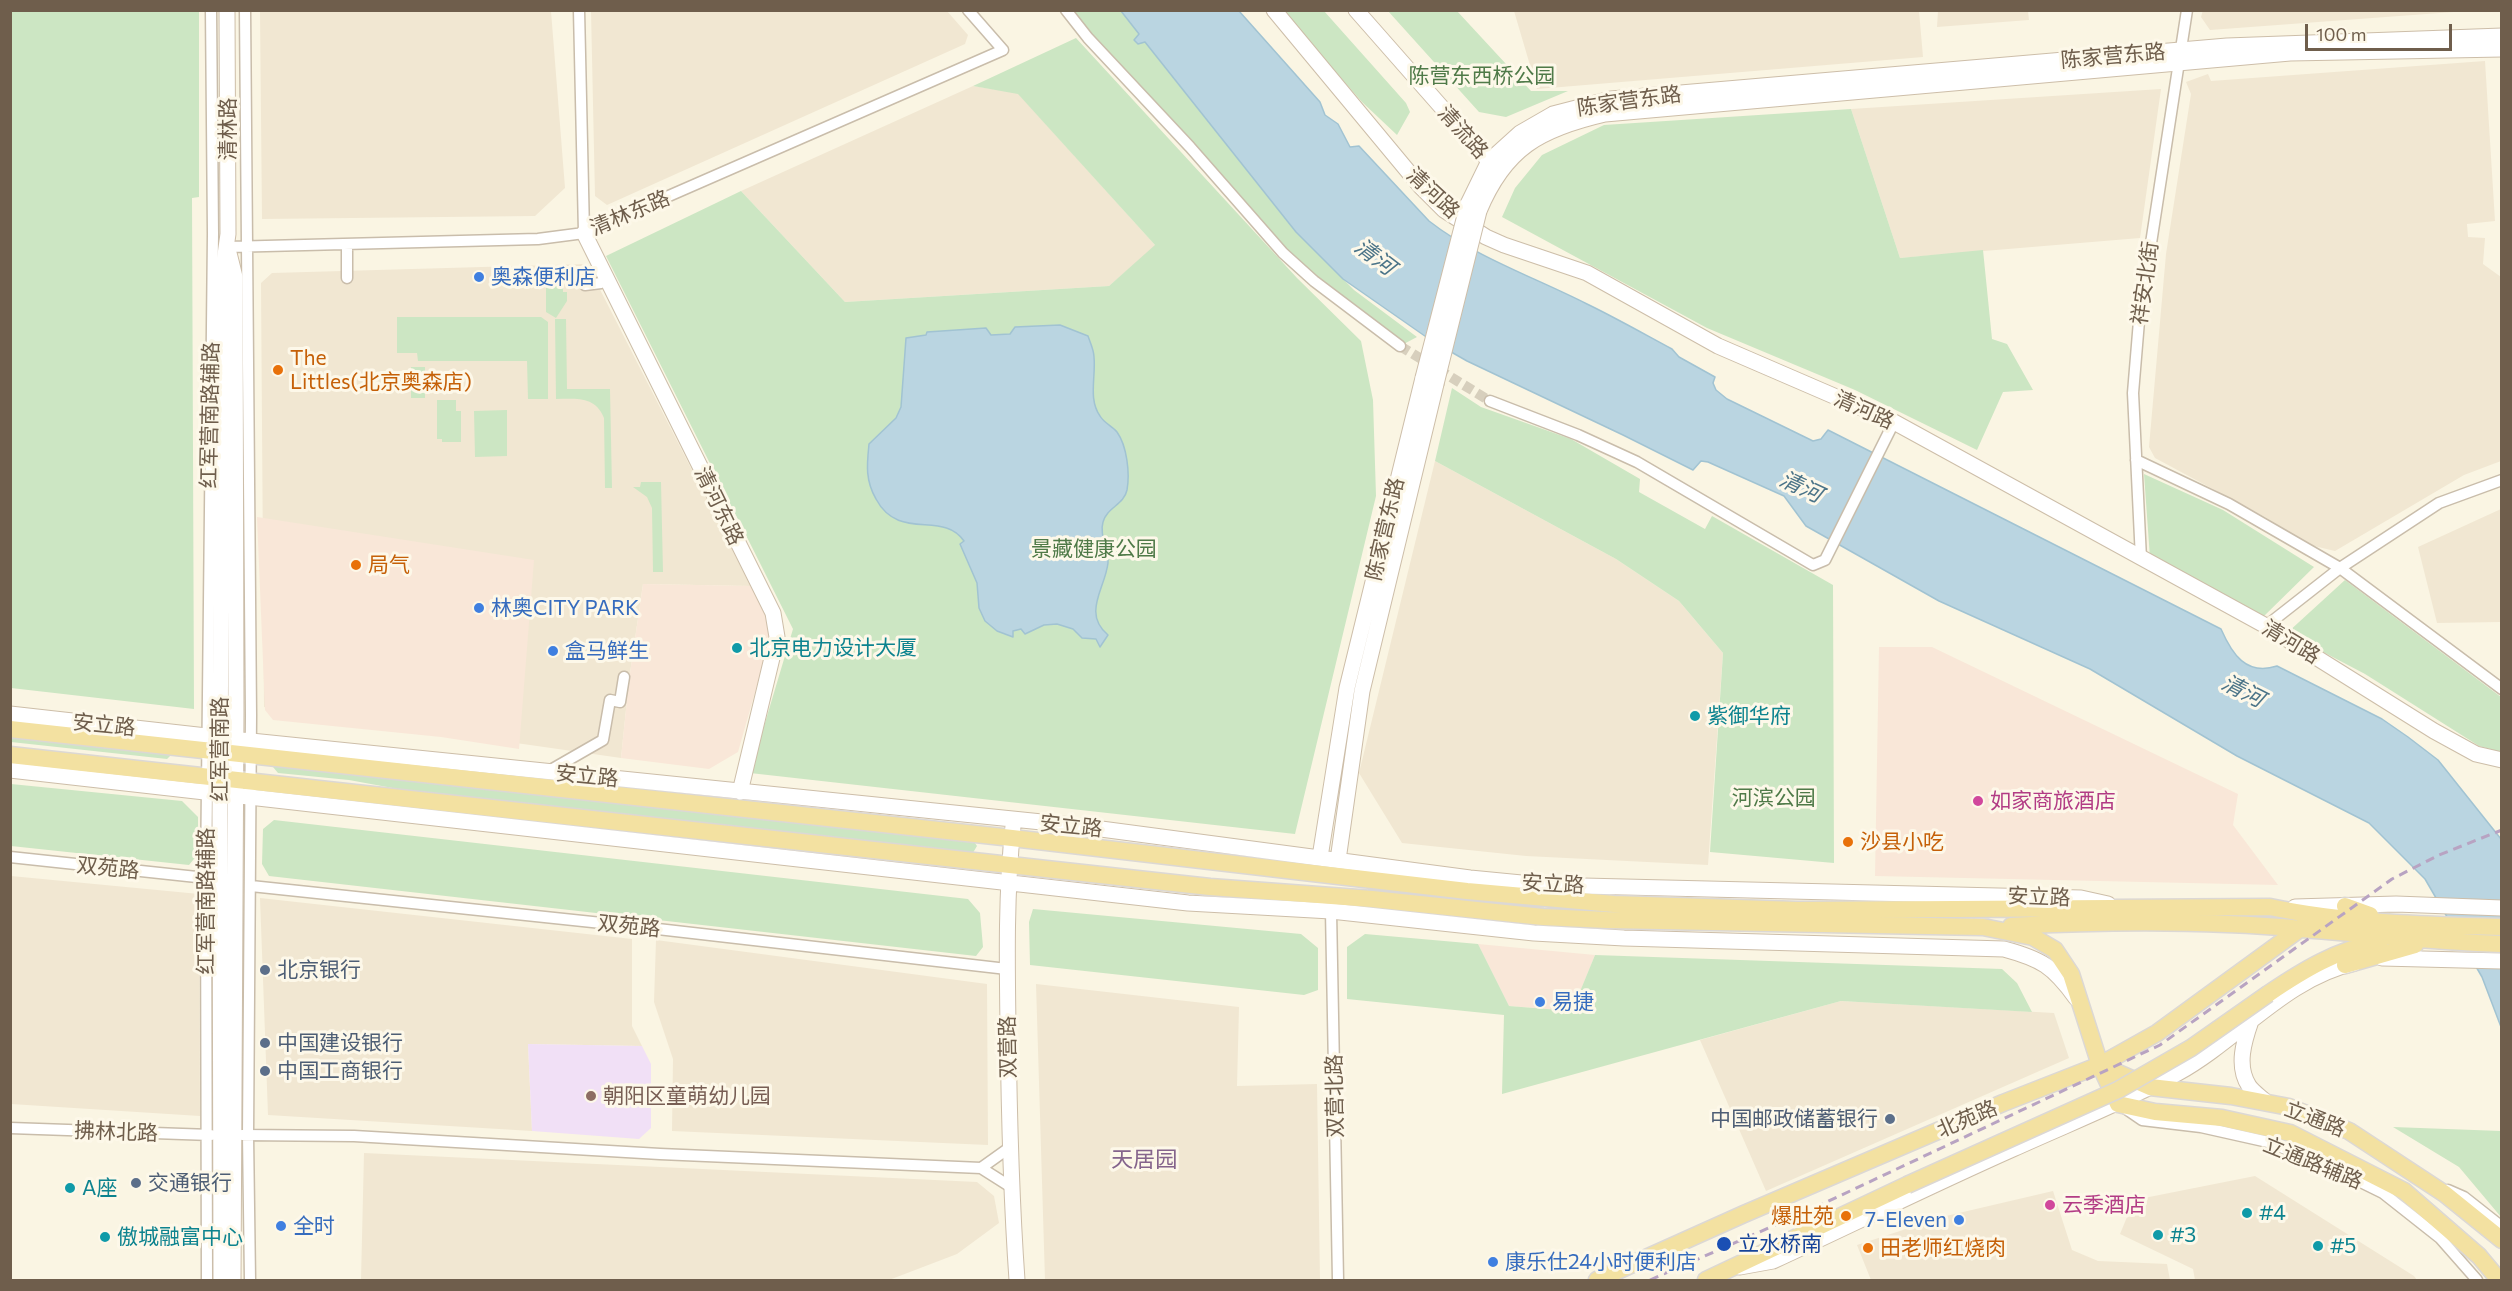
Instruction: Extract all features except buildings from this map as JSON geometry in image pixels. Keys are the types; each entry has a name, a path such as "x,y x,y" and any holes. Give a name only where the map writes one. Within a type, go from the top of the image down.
{"main road":[{"name":"安立路","path":"10,729 228,746 1467,891 1614,904 1797,910 2270,907 2307,922"},
{"name":"安立路","path":"10,755 228,786 1009,875 1372,899 1543,917 1795,925 1983,927 2070,923 2307,922 2392,930 2431,942"},
{"path":"2345,906 2392,930"},
{"name":"北苑路","path":"1597,1281 1744,1214 2003,1103 2100,1065 2157,1033 2307,922"},
{"name":"安立路","path":"2392,930 2415,925 2502,927"},
{"name":"安立路","path":"1983,927 2033,937 2055,950 2071,975 2100,1065 2118,1104"},
{"name":"北苑路","path":"1706,1281 1907,1185 2118,1090 2191,1048 2311,965 2392,930"},
{"path":"2345,965 2390,951 2431,942 2502,944"},
{"name":"立通路","path":"2100,1065 2150,1087 2231,1096 2289,1107 2349,1131 2424,1179 2502,1240"},
{"name":"立通路","path":"2118,1104 2155,1112 2222,1118 2290,1133 2404,1191 2479,1256 2499,1281"},
{"path":"2479,1256 2483,1281"}],"street":[{"name":"红军营南路辅路","path":"207,1281 227,1135 251,886 228,786 213,234 211,10"},
{"name":"清林路","path":"227,10 227,247"},
{"name":"红军营南路辅路","path":"228,746 248,247 245,10"},
{"path":"579,10 584,233"},
{"name":"清林东路","path":"227,247 538,239 584,233 1003,50 968,10"},
{"path":"1066,10 1088,38 1190,147 1283,253 1314,281 1400,346"},
{"name":"清河路","path":"1274,10 1421,186 1444,210 1504,245 1587,273 1718,346 1894,422 2266,626 2475,754 2502,760"},
{"name":"清流路","path":"1356,10 1495,167"},
{"name":"祥安北街","path":"2141,559 2133,393 2139,321 2187,10"},
{"name":"陈家营东路","path":"1320,857 1347,687 1430,381 1473,208 1487,191 1495,167 1520,133 1553,114 1611,99 2180,56 2297,42 2502,36"},
{"name":"陈家营东路","path":"2180,56 2502,49"},
{"name":"清河东路","path":"584,233 773,613 777,637 740,792"},
{"path":"346,244 347,278"},
{"name":"红军营南路","path":"227,247 235,277 236,593"},
{"name":"红军营南路","path":"221,1281 227,1135 228,746 222,276 227,247"},
{"path":"585,285 601,282"},
{"name":"陈家营东路","path":"1338,860 1362,691 1430,381"},
{"path":"1490,400 1578,435 1637,462 1813,565 1825,560 1894,422"},
{"path":"2136,460 2229,504 2340,568 2502,689"},
{"path":"2266,626 2340,568 2439,503 2502,480"},
{"name":"红军营南路","path":"228,746 236,559"},
{"path":"548,772 603,740 610,700 620,702 624,677"},
{"name":"安立路","path":"10,714 228,746 548,772 1014,817 1542,885 2081,898 2132,908"},
{"name":"安立路","path":"10,770 228,786"},
{"name":"红军营南路辅路","path":"228,786 206,878 227,1135 250,1281"},
{"name":"双营路","path":"1014,817 1009,875 1007,969 1009,1148 1017,1281"},
{"name":"双苑路","path":"10,857 206,878"},
{"name":"安立路","path":"1009,875 1188,903 1331,911 1534,933 1624,938 2004,949 2035,958 2060,976 2078,1001"},
{"name":"双苑路","path":"251,886 1007,969"},
{"name":"安立路","path":"2270,907 2411,904 2502,908"},
{"name":"双营北路","path":"1331,911 1338,1281"},
{"name":"北苑路","path":"1737,1267 1773,1261 2012,1149 2118,1104 2181,1071 2306,984 2345,965 2390,958 2502,961"},
{"path":"2251,1021 2241,1053 2243,1066 2248,1085 2266,1102"},
{"name":"立通路辅路","path":"2118,1104 2142,1119 2201,1127 2268,1142 2326,1165 2384,1193 2440,1238 2477,1281"},
{"name":"拂林北路","path":"10,1128 354,1137 660,1154 981,1168"},
{"name":"红军营南路","path":"227,1135 233,1281"},
{"path":"1009,1148 981,1168 1011,1187"},
{"path":"2424,1179 2464,1197 2502,1227"}],"shaded area":[{"path":"2203,10 2467,11 2210,30 2201,17"},
{"path":"260,11 551,11 565,188 535,216 262,219"},
{"path":"591,11 947,11 968,35 965,44 607,205 595,196"},
{"path":"1514,11 1919,11 1923,57 1537,89"},
{"path":"1938,11 2028,11 2029,20 1937,27"},
{"path":"2485,61 2495,221 2467,224 2468,237 2485,238 2483,264 2501,277 2501,461 2464,475 2335,551 2310,545 2265,517 2155,458 2149,447 2166,254 2191,94 2186,82 2208,74 2211,81"},
{"path":"973,86 1018,93 1156,246 1109,286 845,302 741,191"},
{"path":"2161,89 2140,238 1900,258 1851,109"},
{"path":"587,264 751,586 643,584 629,680 621,758 264,707 261,283 272,273"},
{"name":"紫御华府","path":"1435,461 1616,559 1679,601 1723,653 1708,865 1526,856 1402,843 1359,773"},
{"path":"2501,509 2501,622 2437,623 2418,547"},
{"name":"林奥CITY PARK","path":"257,517 534,560 519,749 441,737 273,720 265,710"},
{"path":"643,584 751,586 773,629 738,752 709,769 621,758 629,680"},
{"path":"1879,647 1932,647 2238,794 2233,825 2278,885 1875,876"},
{"path":"11,876 199,894 200,1116 11,1104"},
{"path":"260,898 632,939 632,1026 642,1046 528,1044 532,1131 268,1115"},
{"path":"656,940 987,984 988,1145 672,1131 673,1059 654,1002"},
{"path":"1478,944 1595,955 1572,1011 1509,1006"},
{"name":"天居园","path":"1036,984 1239,1007 1237,1086 1317,1084 1320,1280 1045,1280"},
{"path":"1841,1001 2054,1013 2069,1058 1766,1191 1700,1040"},
{"name":"朝阳区童萌幼儿园","path":"528,1044 642,1046 651,1064 651,1128 639,1139 532,1131"},
{"path":"364,1153 977,1182 994,1196 999,1223 957,1254 889,1280 361,1280"},
{"path":"2255,1176 2417,1280 2195,1280 2193,1269 2120,1234 2134,1200"},
{"path":"2053,1191 2072,1250 2098,1261 2167,1264 2170,1280 1871,1280 1857,1245 1946,1216"}],"green space":[{"path":"11,10 199,11 199,197 192,198 194,709 11,688"},
{"path":"1066,11 1121,11 1139,34 1135,40 1138,44 1145,42 1296,232 1354,290 1417,337 1400,346 1314,281"},
{"path":"1282,11 1324,11 1406,103 1410,112 1397,135 1362,102"},
{"name":"陈营东西桥公园","path":"1388,11 1457,11 1531,91 1568,91 1506,117 1479,112"},
{"name":"景藏健康公园","path":"1076,38 1297,278 1361,341 1373,400 1376,496 1295,834 750,773 793,629 606,256 741,191 845,302 1109,286 1155,245 1018,94 973,86"},
{"path":"1851,109 1900,258 1983,250 1992,339 2007,344 2033,390 2003,392 1977,450 1855,390 1707,328 1502,217 1515,188 1542,155 1604,125"},
{"path":"546,278 563,278 563,292 567,292 567,301 556,318 546,312"},
{"path":"397,317 541,317 548,322 548,399 528,399 527,361 418,361 417,353 397,353"},
{"path":"555,319 566,319 567,389 610,389 612,488 605,488 604,418 600,411 596,406 584,400 556,399"},
{"path":"411,367 425,367 425,398 411,398"},
{"name":"河滨公园","path":"1452,388 1481,407 1571,439 1640,479 1639,492 1705,529 1712,516 1833,585 1834,863 1710,852 1723,653 1679,601 1616,559 1435,461"},
{"path":"437,400 456,400 456,411 461,411 461,442 442,442 442,439 437,439"},
{"path":"507,410 507,456 475,457 474,411"},
{"path":"2144,474 2223,510 2314,567 2262,618 2150,558"},
{"path":"641,482 661,482 663,572 653,572 652,508 647,497 633,487 640,487"},
{"path":"2345,580 2501,697 2501,752 2479,746 2365,674 2287,633"},
{"path":"11,727 173,753 167,759 11,742"},
{"path":"278,762 973,840 977,846 971,856 447,798 349,780 278,773 273,767"},
{"path":"11,784 182,801 198,817 198,854 189,865 11,846"},
{"path":"274,820 968,899 980,913 983,947 976,956 269,876 262,864 263,829"},
{"path":"1033,909 1301,934 1318,948 1318,990 1304,995 1030,965 1029,922"},
{"path":"1365,934 1478,944 1509,1006 1572,1011 1595,955 2002,969 2017,983 2032,1012 1841,1001 1502,1094 1504,1015 1347,999 1347,947"},
{"path":"2393,1127 2501,1131 2501,1217 2459,1167"}],"water":[{"name":"清河","path":"1121,11 1239,11 1320,102 1325,115 1338,124 1350,147 1359,146 1429,221 1447,234 1485,256 1598,309 1672,349 1679,357 1715,377 1713,383 1716,390 1727,399 1813,441 1821,439 1828,430 2221,629 2235,654 2249,665 2257,668 2277,666 2382,719 2408,737 2438,760 2501,839 2501,1027 2482,977 2425,879 2369,823 2237,756 2090,669 1939,601 1806,526 1784,496 1708,462 1701,461 1693,470 1467,361 1432,341 1343,279 1296,232 1145,42 1138,44 1134,40 1139,34"},
{"path":"1060,325 1088,336 1094,354 1093,395 1096,409 1104,421 1117,432 1123,445 1128,468 1125,495 1105,517 1102,527 1108,563 1096,609 1100,627 1108,635 1100,647 1096,639 1082,638 1073,629 1057,624 1044,625 1025,634 1021,629 1013,631 1013,637 997,631 985,621 979,608 977,583 960,544 964,541 955,532 945,527 908,523 886,512 872,492 868,479 869,444 896,418 901,407 906,338 926,335 927,332 986,328 991,335 1010,334 1015,327"}],"tunnel":[{"path":"1400,346 1490,401"}],"railway":[{"path":"1650,1280 1814,1208 2160,1045 2392,879 2439,855 2502,830"}],"place":[{"name":"奥森便利店","path":"479,277"},
{"name":"The Littles(北京奥森店)","path":"278,370"},
{"name":"局气","path":"356,565"},
{"name":"林奥CITY PARK","path":"479,608"},
{"name":"北京电力设计大厦","path":"737,648"},
{"name":"盒马鲜生","path":"553,651"},
{"name":"紫御华府","path":"1695,716"},
{"name":"如家商旅酒店","path":"1978,801"},
{"name":"沙县小吃","path":"1848,842"},
{"name":"北京银行","path":"265,970"},
{"name":"易捷","path":"1540,1002"},
{"name":"中国建设银行","path":"265,1043"},
{"name":"中国工商银行","path":"265,1071"},
{"name":"朝阳区童萌幼儿园","path":"591,1096"},
{"name":"中国邮政储蓄银行","path":"1890,1119"},
{"name":"交通银行","path":"136,1183"},
{"name":"A座","path":"70,1188"},
{"name":"云季酒店","path":"2050,1205"},
{"name":"#4","path":"2247,1213"},
{"name":"爆肚苑","path":"1846,1216"},
{"name":"7-Eleven","path":"1959,1220"},
{"name":"全时","path":"281,1226"},
{"name":"#3","path":"2158,1235"},
{"name":"傲城融富中心","path":"105,1237"},
{"name":"立水桥南","path":"1724,1244"},
{"name":"#5","path":"2318,1246"},
{"name":"田老师红烧肉","path":"1868,1248"},
{"name":"康乐仕24小时便利店","path":"1493,1262"}],"district":[{"name":"天居园","path":"1144,1160"}]}
